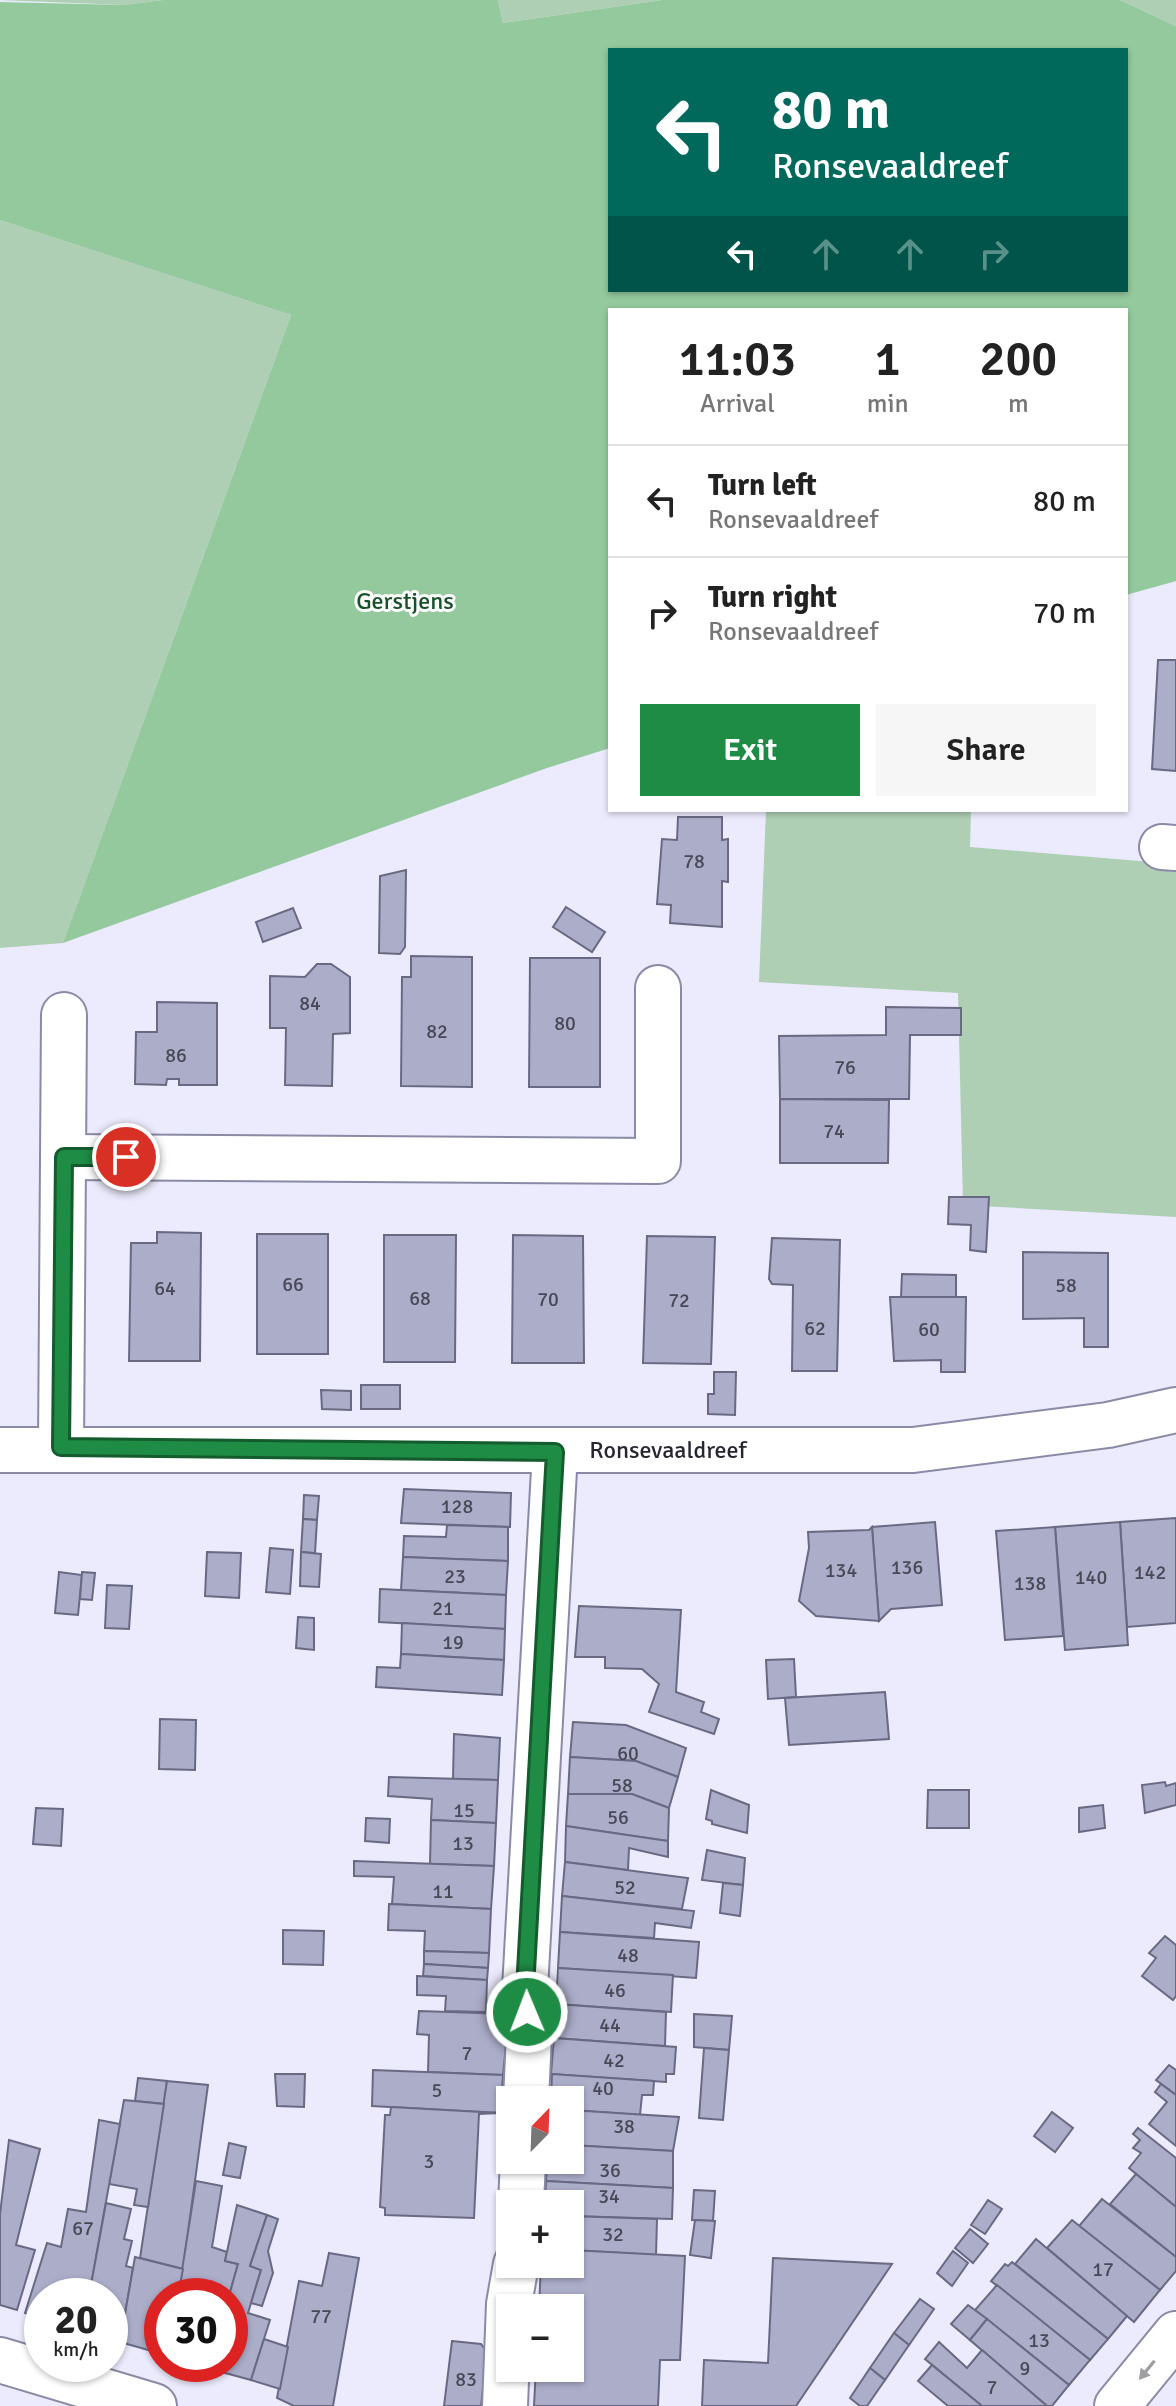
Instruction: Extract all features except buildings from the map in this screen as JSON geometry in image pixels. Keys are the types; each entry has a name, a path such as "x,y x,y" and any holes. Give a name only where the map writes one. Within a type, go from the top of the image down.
{"street":[{"path":"64,1157 658,1161 658,988"},
{"path":"61,1447 64,1015"},
{"name":"Ronsevaaldreef","path":"0,1450 61,1447 555,1452 913,1450 1108,1425 1176,1410"},
{"path":"527,2086 529,2035 525,1989 555,1452"},
{"path":"505,2406 509,2304 514,2278"},
{"path":"1117,2406 1176,2334"},
{"path":"0,2360 154,2406"}],"green space":[{"path":"0,0 163,0 124,5"},
{"name":"Gerstjens","path":"163,0 498,0 503,23 662,0 1120,0 1176,26 1176,581 1128,594 1128,308 608,308 608,749 63,943 291,315 0,220 0,2 124,5"},
{"path":"498,0 662,0 503,23"},
{"path":"1120,0 1176,0 1176,26"},
{"path":"0,220 291,315 63,943 0,948"},
{"path":"766,812 971,812 970,847 1176,864 1176,1217 963,1205 958,993 759,982"}],"route":[{"path":"126,1157 64,1157 61,1447 555,1452 525,1989 527,2012"}]}
